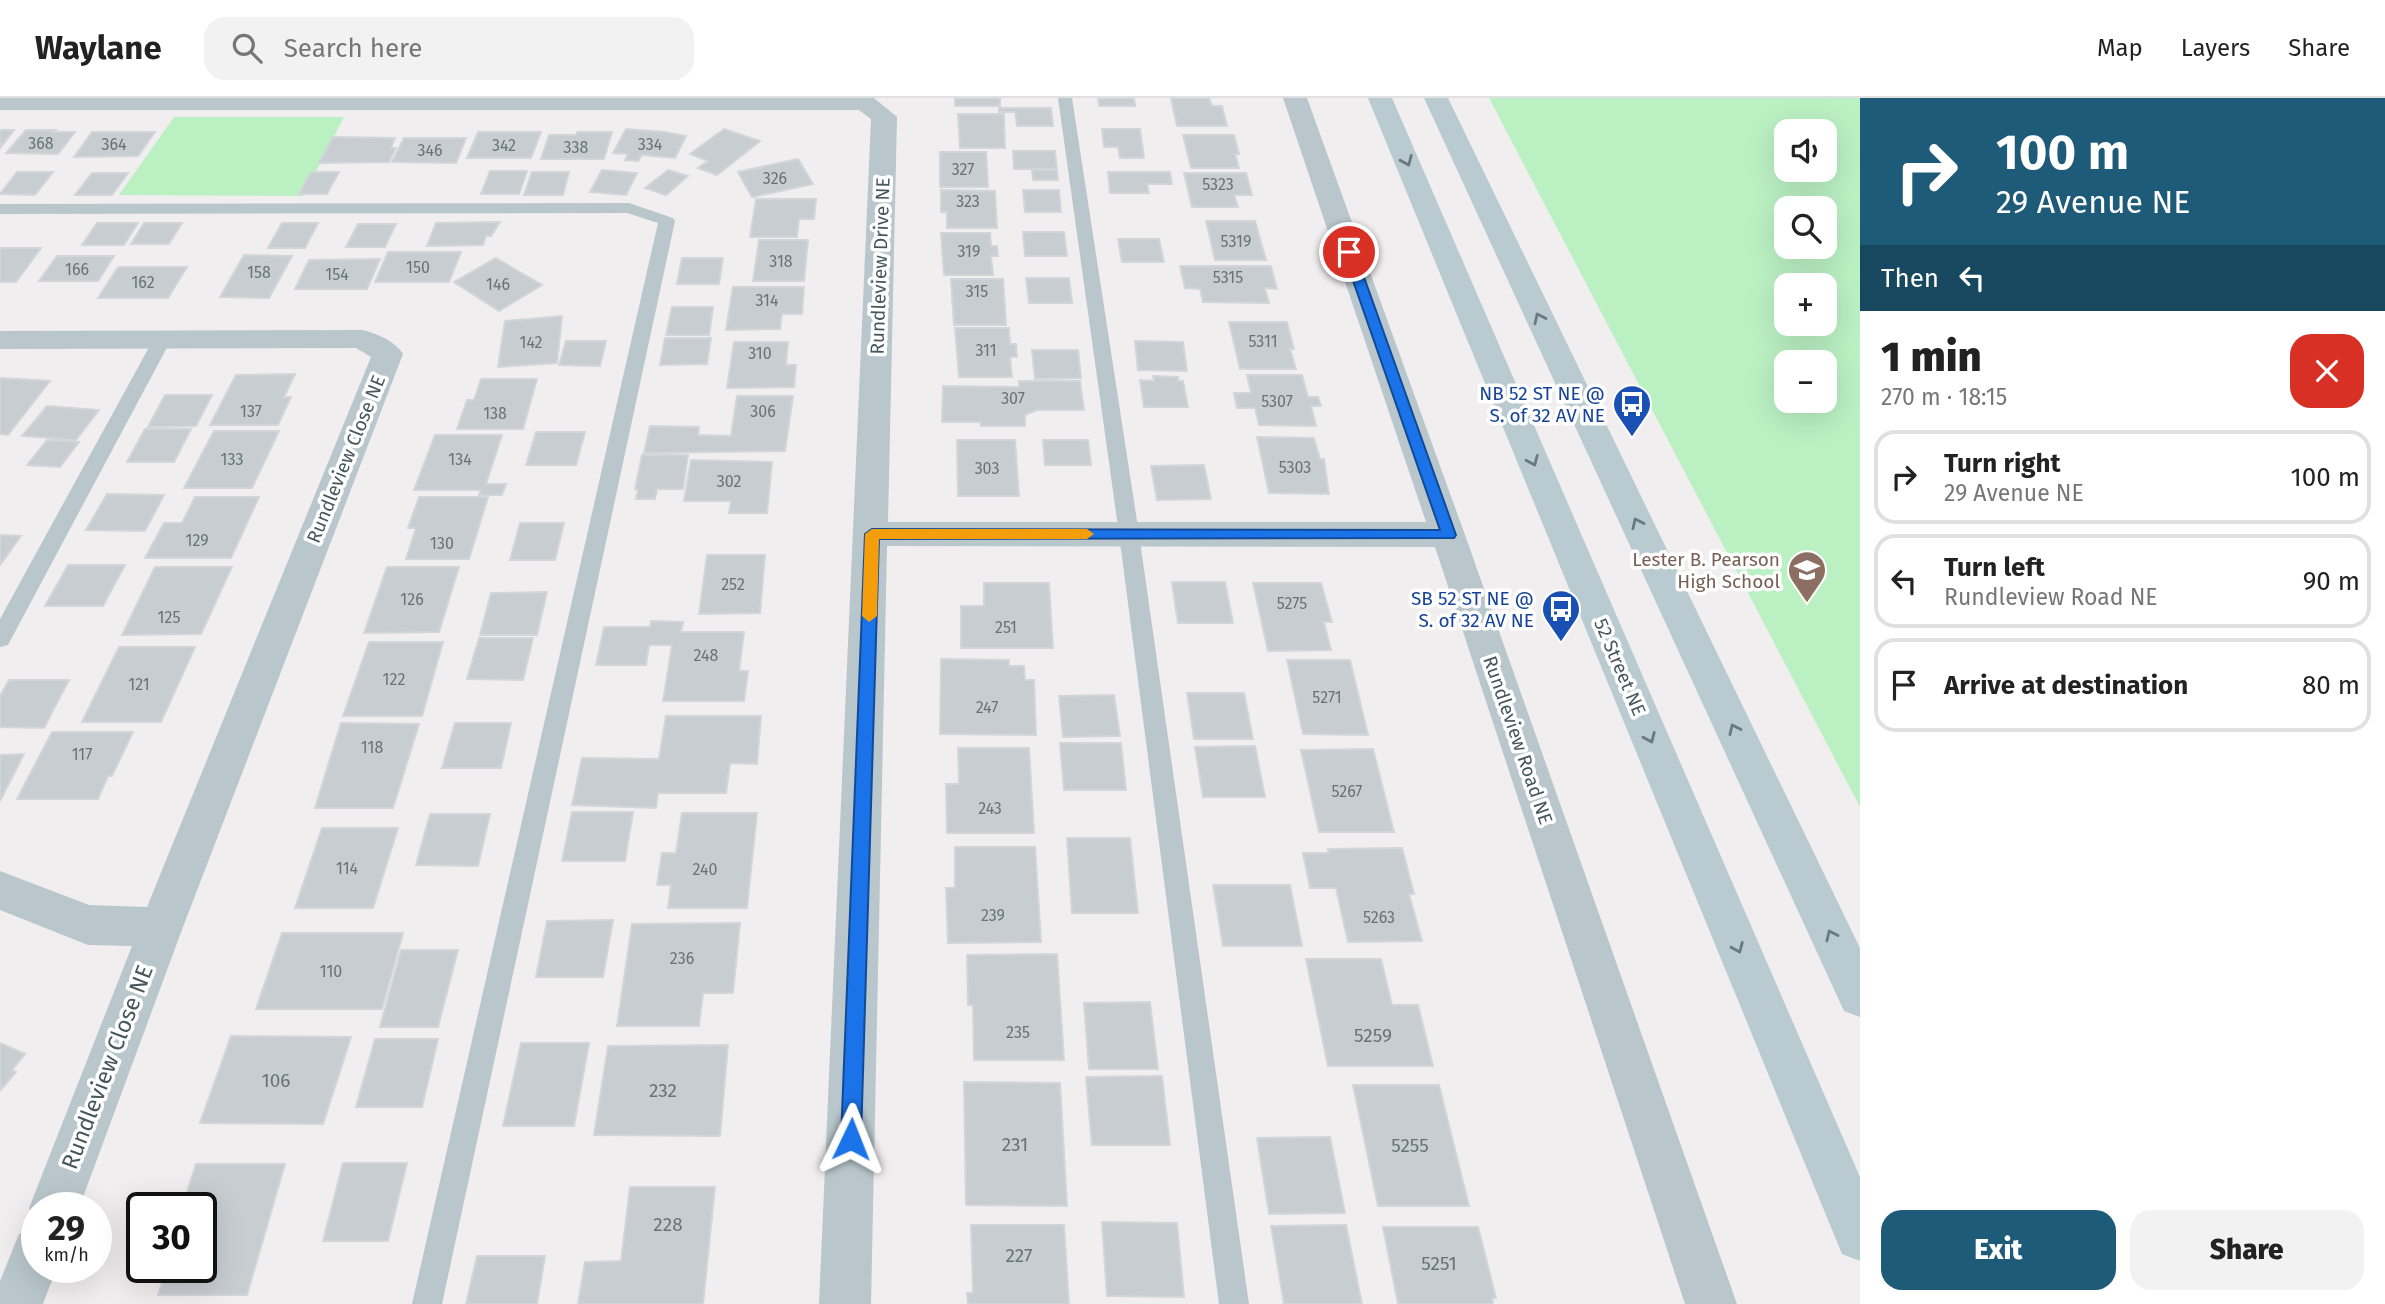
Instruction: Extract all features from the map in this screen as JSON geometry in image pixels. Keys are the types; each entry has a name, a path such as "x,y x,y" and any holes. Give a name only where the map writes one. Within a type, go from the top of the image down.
{"main road":[{"name":"52 Street NE","path":"1380,98 1860,1236"},
{"path":"1436,98 1860,996"}],"street":[{"name":"Rundleview Road NE","path":"1295,98 1448,535 1711,1304"},
{"name":"Rundleview Drive NE","path":"0,103 157,100 865,103 884,117 845,1304"},
{"name":"Rundleview Close NE","path":"0,340 362,339 388,354 161,927 60,1192"},
{"path":"872,534 1448,535"},
{"path":"0,890 88,925 161,927"},
{"path":"17,1304 25,1283"}],"lane":[{"path":"1065,98 1129,534 1234,1304"},
{"path":"0,209 629,208 667,221 427,1304"},
{"path":"0,639 162,341"}],"green space":[{"name":"Lester B. Pearson High School","path":"1489,98 1860,98 1860,807"},
{"path":"174,117 344,117 303,196 119,195"}],"building":[{"path":"955,98 1000,98 1000,106 955,106"},
{"path":"1098,98 1134,98 1135,106 1099,106"},
{"path":"1171,98 1209,98 1212,106 1222,106 1227,126 1177,126"},
{"path":"999,108 1051,108 1053,126 1017,126 1015,112 999,112"},
{"path":"958,114 1004,114 1005,148 960,148"},
{"path":"626,129 686,136 675,158 642,155 638,161 625,160 628,154 613,153"},
{"path":"724,129 760,141 717,175 698,168 708,161 690,154"},
{"path":"1102,129 1140,129 1144,158 1120,158 1118,147 1104,147"},
{"path":"0,130 14,130 0,148"},
{"path":"26,130 75,132 58,154 6,153"},
{"path":"92,132 155,132 138,156 74,157"},
{"path":"478,132 541,132 531,158 467,158"},
{"path":"577,132 612,132 604,159 541,159 549,135 576,135"},
{"path":"1183,135 1234,135 1239,168 1191,168"},
{"path":"333,137 395,138 391,148 396,148 389,162 319,163"},
{"path":"404,138 466,138 456,163 392,162"},
{"path":"1013,151 1055,151 1057,169 1014,169"},
{"path":"940,152 986,152 988,187 940,187"},
{"path":"798,159 813,184 752,197 738,172"},
{"path":"602,170 637,173 626,195 590,192"},
{"path":"668,170 688,176 666,195 645,188"},
{"path":"1032,170 1057,170 1058,180 1033,180"},
{"path":"490,171 527,171 519,194 481,194"},
{"path":"17,172 53,172 35,195 0,194"},
{"path":"311,172 339,172 327,194 299,194"},
{"path":"532,172 569,172 563,195 524,195"},
{"path":"1108,172 1170,172 1172,184 1147,184 1149,193 1110,193"},
{"path":"92,173 128,173 112,195 75,195"},
{"path":"1184,173 1246,173 1252,195 1234,195 1238,207 1192,207"},
{"path":"941,190 995,191 997,228 947,228 947,212 941,212"},
{"path":"1023,190 1059,190 1061,212 1025,212"},
{"path":"756,199 816,199 814,219 799,219 797,237 750,237"},
{"path":"1206,221 1255,221 1266,260 1215,260"},
{"path":"500,222 491,236 486,236 483,245 427,246 436,223"},
{"path":"97,223 138,223 124,245 82,245"},
{"path":"144,223 182,223 169,244 131,244"},
{"path":"282,223 318,223 305,248 268,248"},
{"path":"358,224 396,224 385,247 346,247"},
{"path":"1023,232 1064,232 1067,256 1025,256"},
{"path":"941,233 990,233 991,246 997,246 998,256 991,256 993,275 944,275"},
{"path":"1118,239 1159,239 1164,262 1122,262"},
{"path":"759,240 808,240 804,281 753,281"},
{"path":"0,248 41,248 16,282 0,282"},
{"path":"388,252 461,252 449,282 375,282"},
{"path":"244,255 292,256 269,298 220,297"},
{"path":"57,256 114,256 98,281 39,281"},
{"path":"496,258 542,285 499,311 454,282"},
{"path":"682,258 723,258 719,284 677,284"},
{"path":"380,259 367,289 295,289 309,260"},
{"path":"1180,266 1271,266 1277,289 1265,288 1269,303 1203,302 1200,289 1185,288"},
{"path":"118,267 187,267 168,298 98,298"},
{"path":"1026,278 1069,278 1072,303 1029,303"},
{"path":"951,279 1003,279 1006,325 954,325"},
{"path":"733,287 804,287 802,314 782,314 780,329 726,330"},
{"path":"672,307 713,307 709,335 666,335"},
{"path":"562,316 557,363 498,367 505,321"},
{"path":"1229,322 1287,322 1294,349 1290,349 1296,369 1240,369"},
{"path":"955,328 1009,328 1010,344 1016,344 1017,357 1010,357 1012,377 959,377"},
{"path":"665,338 711,338 707,364 660,365"},
{"path":"566,341 606,341 600,366 559,365"},
{"path":"1135,341 1183,342 1187,371 1138,370"},
{"path":"734,342 788,342 786,365 796,365 794,387 727,388"},
{"path":"1032,350 1078,350 1081,378 1035,379"},
{"path":"295,374 284,397 291,397 278,425 210,425 236,375"},
{"path":"1247,375 1302,375 1308,397 1318,397 1321,406 1311,406 1316,426 1259,425 1255,408 1237,408 1234,393 1251,393"},
{"path":"1153,376 1178,377 1178,381 1183,381 1188,407 1144,407 1140,380 1154,381"},
{"path":"0,378 50,381 8,435 0,434"},
{"path":"481,379 537,379 523,429 457,429 467,400 474,400"},
{"path":"1019,381 1080,381 1084,410 1037,410 1025,415 1025,426 981,426 981,422 942,422 943,386 1019,387"},
{"path":"165,395 212,395 196,426 148,427"},
{"path":"737,396 793,396 785,451 644,453 650,426 699,427 698,435 731,436"},
{"path":"47,406 99,410 76,440 22,436"},
{"path":"145,429 191,429 174,462 127,462"},
{"path":"214,431 279,431 252,488 184,488"},
{"path":"536,432 585,432 576,465 526,465"},
{"path":"435,435 502,435 486,484 506,484 502,495 479,495 481,490 414,490"},
{"path":"1257,437 1314,438 1320,459 1324,459 1329,494 1269,493"},
{"path":"47,440 79,442 60,467 27,465"},
{"path":"957,440 1015,440 1019,496 958,496"},
{"path":"1043,440 1088,440 1091,465 1045,465"},
{"path":"642,455 688,455 683,489 657,489 655,499 636,499 638,489 635,489"},
{"path":"691,460 772,462 767,513 729,513 731,501 684,501"},
{"path":"1204,465 1211,499 1157,500 1151,466"},
{"path":"107,494 164,495 145,531 86,530"},
{"path":"195,497 259,497 231,558 145,558 164,523 182,523"},
{"path":"419,497 488,497 469,559 406,559 416,528 408,528"},
{"path":"520,523 564,523 555,560 510,560"},
{"path":"0,535 21,536 0,565"},
{"path":"707,555 765,555 760,613 699,614"},
{"path":"68,565 125,565 103,606 45,606"},
{"path":"155,567 232,567 201,634 122,635"},
{"path":"387,567 459,567 439,632 364,633"},
{"path":"1172,582 1225,582 1233,623 1178,623"},
{"path":"984,583 1049,583 1053,648 961,648 961,606 984,606"},
{"path":"1253,583 1321,583 1332,622 1324,622 1331,650 1268,651"},
{"path":"547,592 537,635 480,635 491,593"},
{"path":"651,621 683,622 681,632 744,632 739,671 748,671 744,701 663,701 672,645 649,645 646,665 596,665 604,627 650,627"},
{"path":"479,638 533,638 523,680 467,679"},
{"path":"369,642 443,642 422,716 343,716"},
{"path":"119,647 195,647 161,722 82,722"},
{"path":"941,659 1009,660 1009,666 1024,666 1025,680 1034,680 1036,735 940,734"},
{"path":"1287,660 1350,660 1368,735 1303,734"},
{"path":"9,680 69,680 44,728 0,727 0,696"},
{"path":"1187,693 1244,693 1253,739 1194,739"},
{"path":"1114,695 1120,736 1063,737 1059,696"},
{"path":"666,716 761,716 757,764 730,763 726,793 658,793 656,808 572,805 582,758 659,759"},
{"path":"341,723 419,724 393,808 315,808"},
{"path":"455,723 511,723 501,768 442,768"},
{"path":"52,732 133,732 98,799 17,799"},
{"path":"1060,743 1121,743 1126,790 1064,790"},
{"path":"1255,746 1265,797 1203,797 1195,747"},
{"path":"958,748 1029,748 1034,833 947,833 946,784 959,784"},
{"path":"1373,749 1394,832 1319,832 1301,750"},
{"path":"24,754 0,801 0,755"},
{"path":"572,812 633,812 625,861 562,861"},
{"path":"682,813 757,813 747,908 668,908 671,885 657,885 662,853 676,853"},
{"path":"430,814 490,814 478,866 416,865"},
{"path":"322,828 398,828 373,908 295,908"},
{"path":"1067,838 1130,838 1138,913 1072,913"},
{"path":"955,847 1035,847 1041,942 948,943 946,888 955,888"},
{"path":"1402,848 1414,894 1409,894 1422,941 1348,942 1336,888 1310,888 1303,853 1329,853 1328,849"},
{"path":"1213,885 1290,885 1302,946 1223,946"},
{"path":"613,920 603,977 536,977 547,921"},
{"path":"740,923 733,993 703,993 699,1026 617,1026 632,924"},
{"path":"282,933 403,933 382,1009 256,1009"},
{"path":"401,950 458,950 438,1027 380,1027"},
{"path":"1057,954 1064,1060 974,1060 973,1005 968,1005 967,955"},
{"path":"1306,959 1381,959 1392,1005 1418,1005 1433,1066 1328,1066"},
{"path":"1150,1002 1158,1069 1089,1069 1084,1003"},
{"path":"231,1036 351,1037 323,1124 200,1123"},
{"path":"375,1039 438,1039 422,1107 356,1107"},
{"path":"0,1043 25,1054 12,1070 16,1072 0,1091"},
{"path":"521,1043 589,1043 574,1126 503,1126"},
{"path":"728,1045 720,1136 594,1135 608,1046"},
{"path":"1162,1076 1170,1145 1092,1145 1086,1077"},
{"path":"964,1082 1060,1083 1067,1206 966,1205"},
{"path":"1353,1085 1439,1085 1469,1206 1378,1206"},
{"path":"1330,1137 1345,1213 1269,1214 1257,1138"},
{"path":"343,1163 407,1163 388,1241 323,1241"},
{"path":"196,1164 285,1164 247,1295 158,1295 162,1283 217,1283 217,1192 187,1192"},
{"path":"630,1187 715,1187 703,1304 578,1304 585,1262 621,1261"},
{"path":"1102,1222 1177,1223 1184,1297 1107,1296"},
{"path":"971,1225 1064,1225 1069,1304 968,1304 967,1293 973,1293"},
{"path":"1346,1225 1362,1304 1284,1304 1271,1226"},
{"path":"1383,1227 1478,1227 1496,1298 1492,1298 1493,1304 1398,1304"},
{"path":"477,1256 545,1256 537,1304 466,1304"}],"slow traffic":[{"path":"869,616 872,534 1087,534"}],"place":[{"name":"NB 52 ST NE @ S. of 32 AV NE","path":"1632,438"},
{"name":"Lester B. Pearson High School","path":"1807,604"},
{"name":"SB 52 ST NE @ S. of 32 AV NE","path":"1561,643"}],"route":[{"path":"851,1139 872,534 1448,535 1349,252"}]}
